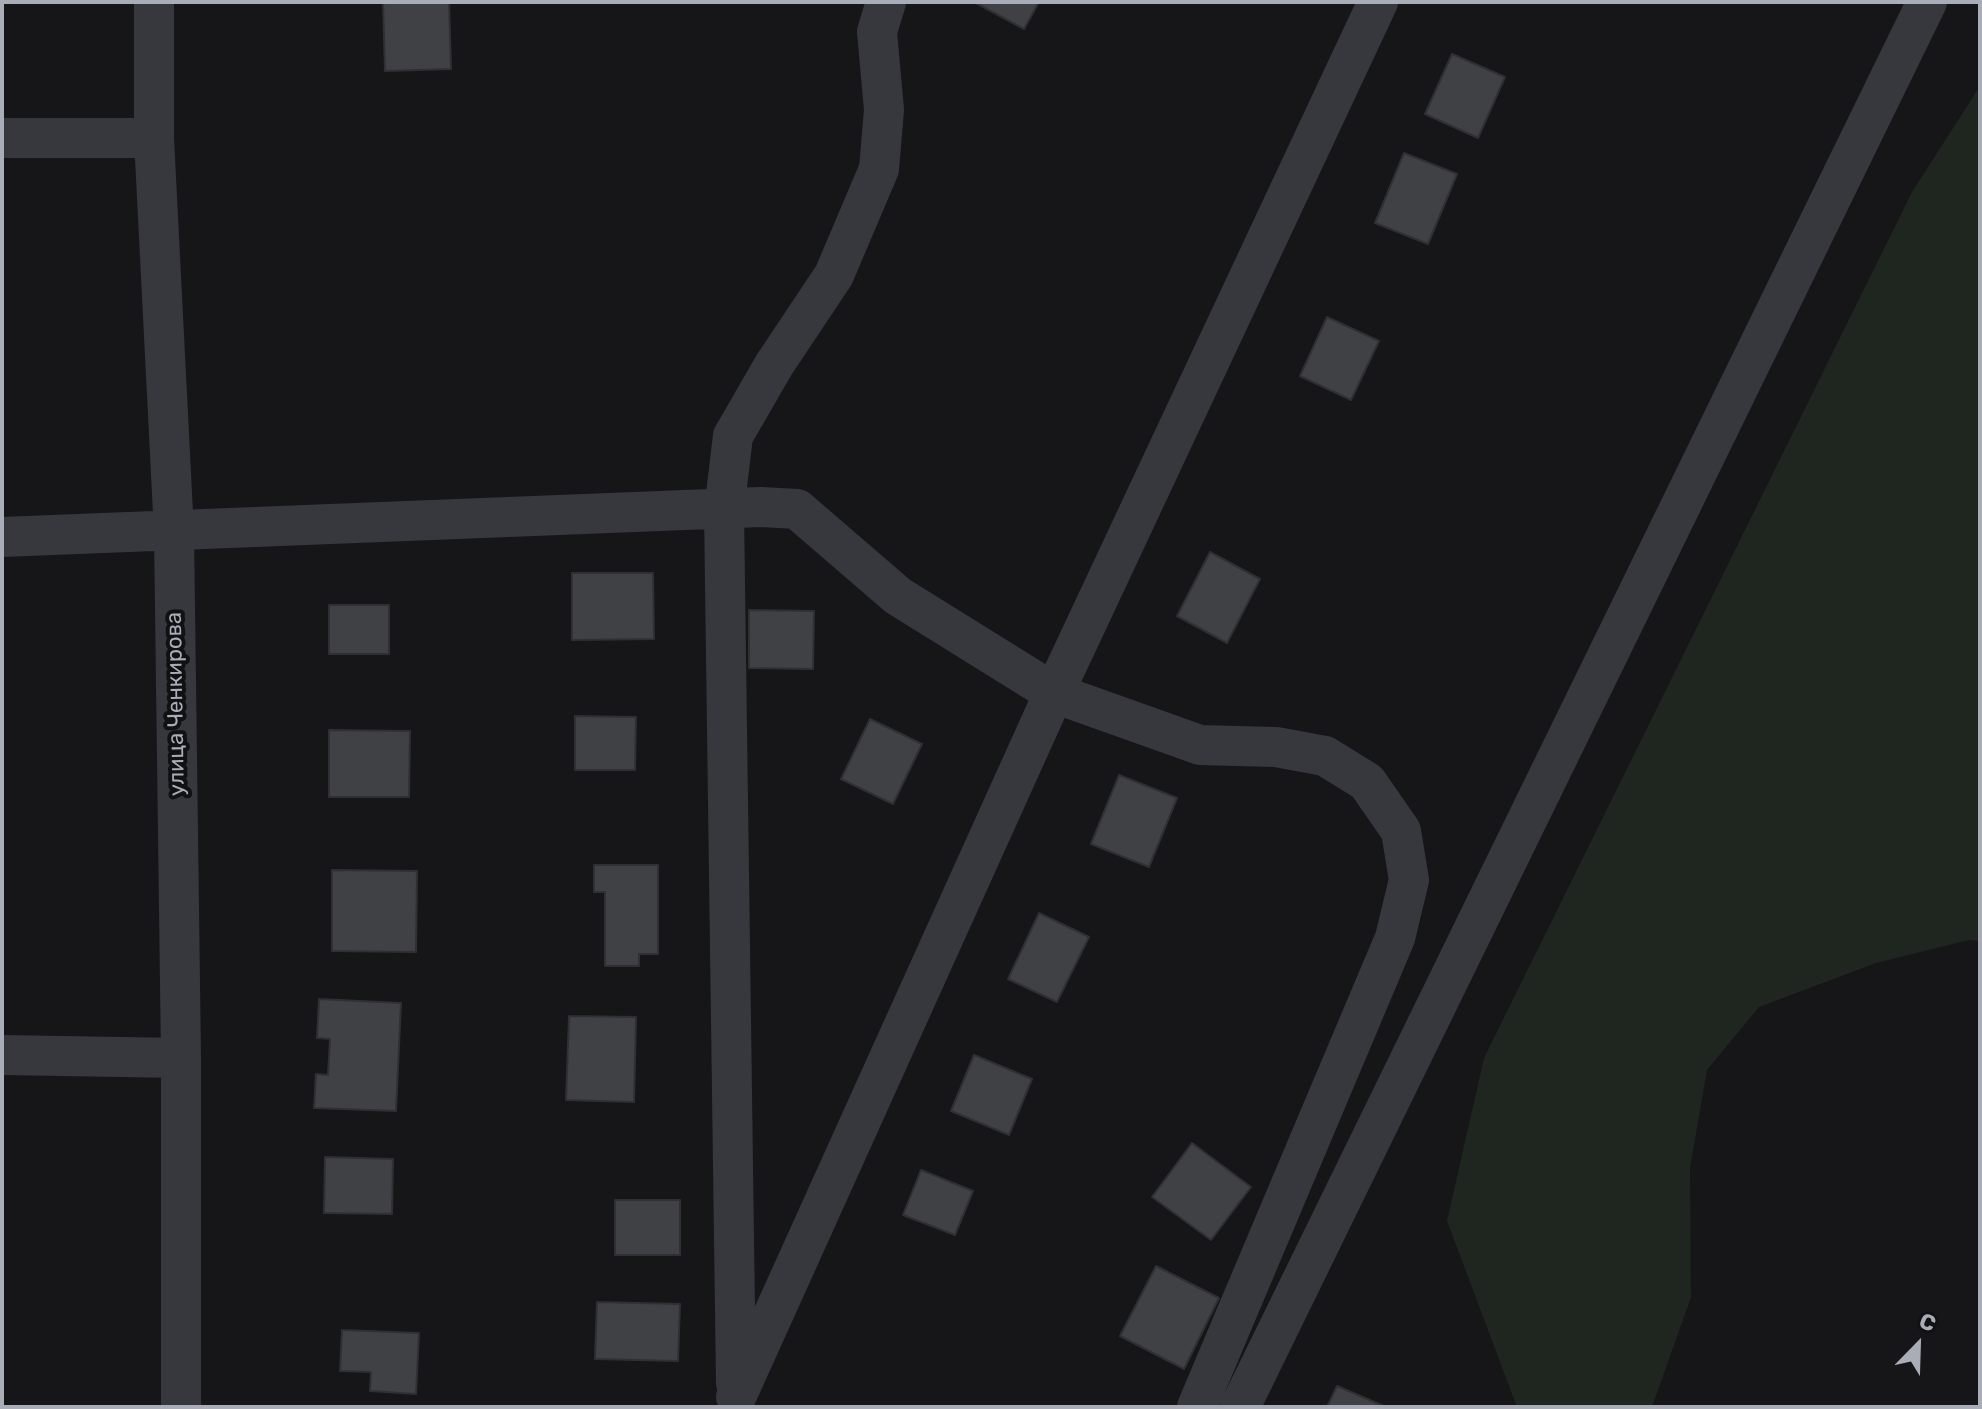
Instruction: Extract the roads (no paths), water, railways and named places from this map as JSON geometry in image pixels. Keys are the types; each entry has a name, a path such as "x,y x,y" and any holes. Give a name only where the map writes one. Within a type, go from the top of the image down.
{"street":[{"name":"улица Ченкирова","path":"154,2 154,138 174,533 181,1058 181,1407"},
{"path":"736,1402 724,511 733,436 774,365 834,275 879,169 884,110 877,32 886,2"},
{"path":"736,1402 1054,693 1378,2"},
{"path":"1240,1407 1927,2"},
{"path":"2,138 154,138"},
{"path":"2,537 174,533 761,507 797,509 898,596 1054,693 1200,745 1276,747 1325,756 1367,782 1401,831 1409,880 1395,938 1197,1407"},
{"path":"2,1055 181,1058"}]}
